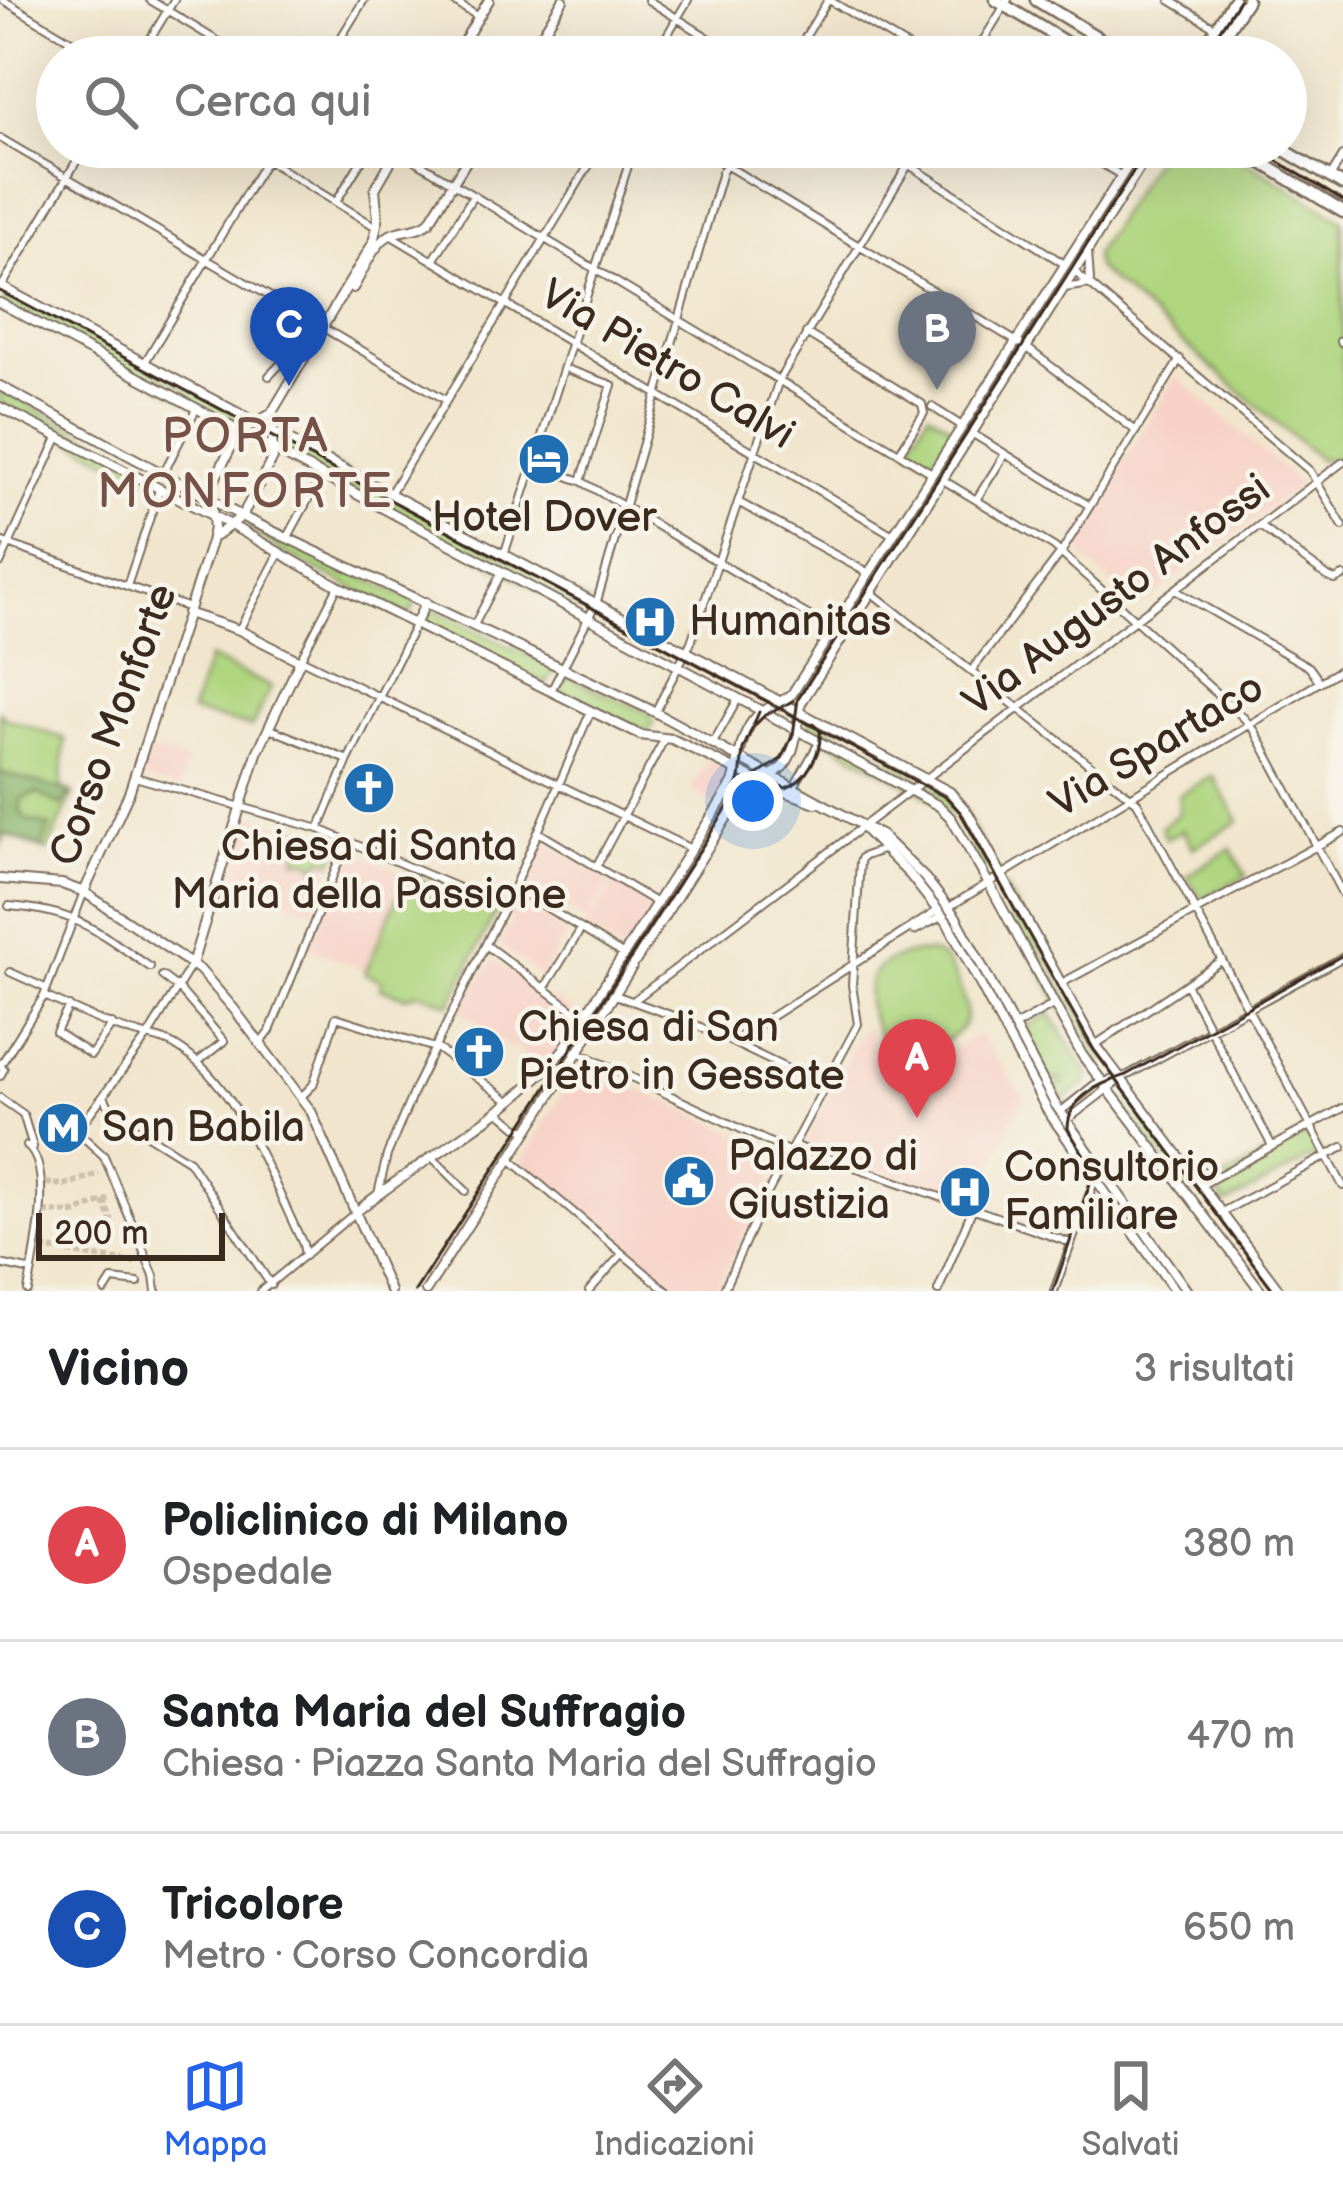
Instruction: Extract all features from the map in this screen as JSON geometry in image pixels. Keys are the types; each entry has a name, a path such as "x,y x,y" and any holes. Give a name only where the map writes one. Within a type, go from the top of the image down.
{"main road":[{"path":"1036,0 1095,36"},
{"path":"1211,36 1234,0"},
{"path":"1224,36 1247,0"},
{"path":"1003,2 1057,36"},
{"path":"1307,163 1343,185"},
{"path":"1271,168 1343,212"}],"street":[{"path":"3,0 63,36"},
{"path":"152,36 174,0"},
{"path":"342,36 364,0"},
{"path":"451,0 479,17"},
{"path":"467,36 489,0"},
{"path":"541,36 563,0"},
{"path":"648,0 706,36"},
{"path":"666,36 688,0"},
{"path":"806,36 829,0 890,36"},
{"path":"1170,0 1216,28"},
{"path":"154,2 209,36"},
{"path":"984,36 1003,2"},
{"path":"0,138 36,159"},
{"path":"1330,177 1343,156"},
{"path":"50,168 309,324 446,400"},
{"path":"73,168 0,287 830,725 960,802 1095,1045 1124,1077 1280,1291"},
{"path":"145,362 262,168"},
{"path":"280,168 377,228"},
{"path":"336,202 357,168"},
{"path":"242,516 276,453 271,422 373,243 375,189 386,168"},
{"path":"428,168 1061,553 1250,725 1343,895"},
{"path":"239,432 272,414 382,241 429,222 463,168"},
{"path":"391,492 586,168"},
{"path":"505,553 627,168"},
{"path":"551,691 597,601 725,168"},
{"path":"731,168 1022,346 1136,431"},
{"path":"646,736 658,725 655,712 687,650 779,380 906,168"},
{"path":"914,168 1070,268 1180,359 1318,482 1343,526"},
{"path":"1109,168 1122,176"},
{"path":"425,1291 701,856 754,779 772,774 786,760 798,730 799,709 973,434 1127,168"},
{"path":"261,1291 378,1193 497,1110 563,1050 733,783 737,756 753,722 784,701 962,426 1064,289 1070,268 1088,252 1141,168"},
{"path":"433,261 472,196"},
{"path":"357,215 376,212"},
{"path":"376,212 388,227 406,232"},
{"path":"406,232 410,247"},
{"name":"Via Pietro Calvi","path":"390,235 892,535"},
{"path":"1088,252 1090,284"},
{"path":"1064,289 1090,284"},
{"path":"0,303 948,814 1053,1005 1105,1086 1261,1291"},
{"path":"269,376 309,324"},
{"path":"806,333 962,426"},
{"path":"971,671 1061,553 1180,359"},
{"path":"569,370 612,385 581,481"},
{"path":"0,386 242,516 655,712 882,836 943,911 1059,1119 1187,1291"},
{"path":"0,407 231,525 338,586 591,711 646,736 665,737 823,805"},
{"path":"899,453 928,407"},
{"path":"127,586 164,472 196,410"},
{"name":"Corso Monforte","path":"1,1070 4,1055 44,992 135,778 211,542 209,489 239,432"},
{"path":"973,434 1090,506"},
{"path":"0,564 58,438"},
{"path":"976,500 1005,454"},
{"name":"Via Augusto Anfossi","path":"633,1001 1343,462"},
{"path":"532,464 581,481 833,629"},
{"path":"288,537 321,476"},
{"path":"738,502 868,573"},
{"name":"Corso Monforte","path":"211,542 242,516"},
{"path":"1260,526 1339,578"},
{"path":"0,541 239,630 691,849"},
{"path":"239,630 280,554"},
{"path":"474,625 501,574"},
{"path":"156,1291 110,1169 79,1128 148,1036 191,966 267,728 338,586"},
{"path":"1175,590 1309,667 1320,682"},
{"path":"872,593 1132,796 1343,1186"},
{"path":"319,829 426,602"},
{"name":"Via Spartaco","path":"734,1041 1343,668"},
{"path":"712,743 738,699"},
{"path":"378,1193 386,1158 591,711"},
{"path":"267,728 348,760"},
{"path":"596,867 665,737"},
{"path":"795,785 820,741"},
{"path":"707,756 715,751 712,743"},
{"path":"135,778 319,829 504,907"},
{"path":"795,785 800,798"},
{"path":"881,812 882,836"},
{"path":"862,826 943,911"},
{"path":"538,832 657,903"},
{"path":"1060,984 1343,832"},
{"path":"260,1044 270,1031 347,841"},
{"path":"725,1290 858,1024 852,985 860,862 862,856 882,850"},
{"path":"0,878 62,884 84,892 214,984 312,1113 390,1291"},
{"path":"514,887 624,956"},
{"path":"9,906 53,909 149,968"},
{"path":"544,989 581,929"},
{"path":"486,944 584,1018"},
{"path":"1059,1119 1105,1086 1343,957"},
{"path":"1095,1045 1222,960"},
{"path":"10,972 69,1006 159,1037 199,1061 260,1153 305,1256"},
{"path":"162,976 179,988 224,1041 199,1061"},
{"path":"1186,984 1272,1146"},
{"path":"646,989 649,1007"},
{"path":"614,995 734,1041 825,1087"},
{"path":"1009,1029 1053,1005"},
{"path":"69,1006 56,1033 92,1055 112,1024"},
{"path":"301,1097 313,1085 336,1017 435,1048 508,1101"},
{"path":"563,1050 578,1052 793,1149 1071,1243"},
{"path":"104,1096 112,1113 164,1142 190,1164 271,1285"},
{"path":"0,1098 23,1114 40,1161 39,1247 28,1291"},
{"path":"1188,1194 1343,1108"},
{"path":"497,1110 519,1129 528,1130"},
{"path":"1208,1220 1343,1147"},
{"path":"431,1156 466,1191"},
{"path":"510,1159 667,1291"},
{"path":"1188,1168 1218,1174"},
{"path":"99,1174 110,1169"},
{"path":"1054,1291 1100,1176"},
{"path":"1100,1176 1175,1291"},
{"path":"348,1198 359,1200 378,1193"},
{"path":"110,1199 121,1198"},
{"path":"938,1291 972,1210"},
{"path":"589,1291 622,1253"},
{"path":"0,1264 32,1271"},
{"path":"105,1291 112,1280 141,1282 154,1276"}],"shaded area":[{"path":"1176,376 1298,482 1298,487 1138,608 1074,544"},
{"path":"145,749 187,761 178,789 136,777"},
{"path":"710,758 736,769 718,806 690,790"},
{"path":"250,815 341,843 314,911 233,878"},
{"path":"539,838 611,882 605,893 599,890 602,894 589,907 594,911 588,922 520,881 540,854 534,850"},
{"path":"348,850 405,873 365,970 309,948"},
{"path":"616,879 657,903 625,955 585,930"},
{"path":"526,905 568,933 541,977 498,944 513,924 509,920 513,910 521,914"},
{"path":"494,960 548,1001 552,996 584,1019 542,1073 514,1046 510,1049 458,1008"},
{"path":"868,1027 874,1049 898,1063 933,1062 978,1034 1024,1097 976,1204 805,1143 861,1032"},
{"path":"580,1064 785,1153 715,1291 678,1291 522,1162"}],"green space":[{"path":"1149,168 1257,168 1343,220 1343,452 1333,460 1319,459 1096,268 1094,255"},
{"path":"8,293 244,418 233,425 3,302"},
{"path":"0,390 155,471 150,482 0,403"},
{"path":"929,412 954,428 932,462 908,447"},
{"path":"286,440 589,602 582,614 283,452"},
{"path":"251,525 416,602 409,616 286,554 249,529"},
{"path":"431,608 555,669 546,685 423,624"},
{"path":"209,658 271,687 252,727 191,712"},
{"path":"567,676 650,714 654,725 643,731 559,692"},
{"path":"0,712 5,718 65,739 61,788 73,794 47,851 4,834 0,848"},
{"path":"812,718 919,778 910,786 806,728"},
{"path":"0,772 71,793 61,806 37,793 21,799 21,813 27,820 50,826 42,847 0,832"},
{"path":"1213,776 1239,821 1193,848 1183,830 1166,839 1161,828 1179,813 1179,795"},
{"path":"928,784 961,807 994,867 986,871 953,814 919,790"},
{"path":"298,829 341,843 333,862 322,858 317,869 312,860 296,860 302,838 296,836"},
{"path":"1231,848 1246,876 1200,900 1187,876"},
{"path":"407,874 497,910 450,1004 419,992 406,997 380,988 382,981 365,973"},
{"path":"1005,887 1104,1061 1095,1067 997,893"},
{"path":"929,952 942,958 953,972 965,1004 965,1021 938,1045 911,1052 887,1047 868,1003 872,977 892,960"},
{"path":"1050,1013 1089,1075 1086,1084 1064,1100 1054,1088 1062,1083 1060,1078 1050,1082 1022,1029"},
{"path":"1131,1097 1196,1183 1187,1189 1122,1104"},
{"path":"1308,1133 1319,1154 1226,1204 1211,1185"}],"tunnel":[{"path":"46,1183 64,1185 99,1174"},
{"path":"44,1212 74,1213 109,1199"},
{"path":"104,1201 112,1222"},
{"path":"42,1248 135,1263"}],"tram line":[{"path":"1216,36 1239,0"},
{"path":"415,1291 741,786 781,759 793,735 798,699 1136,168"},
{"path":"1289,168 1343,201"},
{"path":"0,291 947,798 960,812 1094,1050 1274,1291"},
{"path":"754,726 793,701"},
{"path":"731,796 759,712"},
{"path":"745,783 759,779 786,788 800,779 818,748 820,731 813,724"},
{"path":"1053,1291 1092,1178 1090,1165 1068,1129 1079,1100 1343,955"}],"place":[{"name":"Tricolore","path":"289,386"},
{"name":"Santa Maria del Suffragio","path":"937,390"},
{"name":"Hotel Dover","path":"544,459"},
{"name":"Humanitas","path":"650,622"},
{"name":"Chiesa di Santa Maria della Passione","path":"369,788"},
{"name":"Chiesa di San Pietro in Gessate","path":"479,1052"},
{"name":"Policlinico di Milano","path":"917,1118"},
{"name":"San Babila","path":"63,1128"},
{"name":"Palazzo di Giustizia","path":"689,1181"},
{"name":"Consultorio Familiare","path":"965,1192"}],"district":[{"name":"PORTA MONFORTE","path":"246,464"}]}
